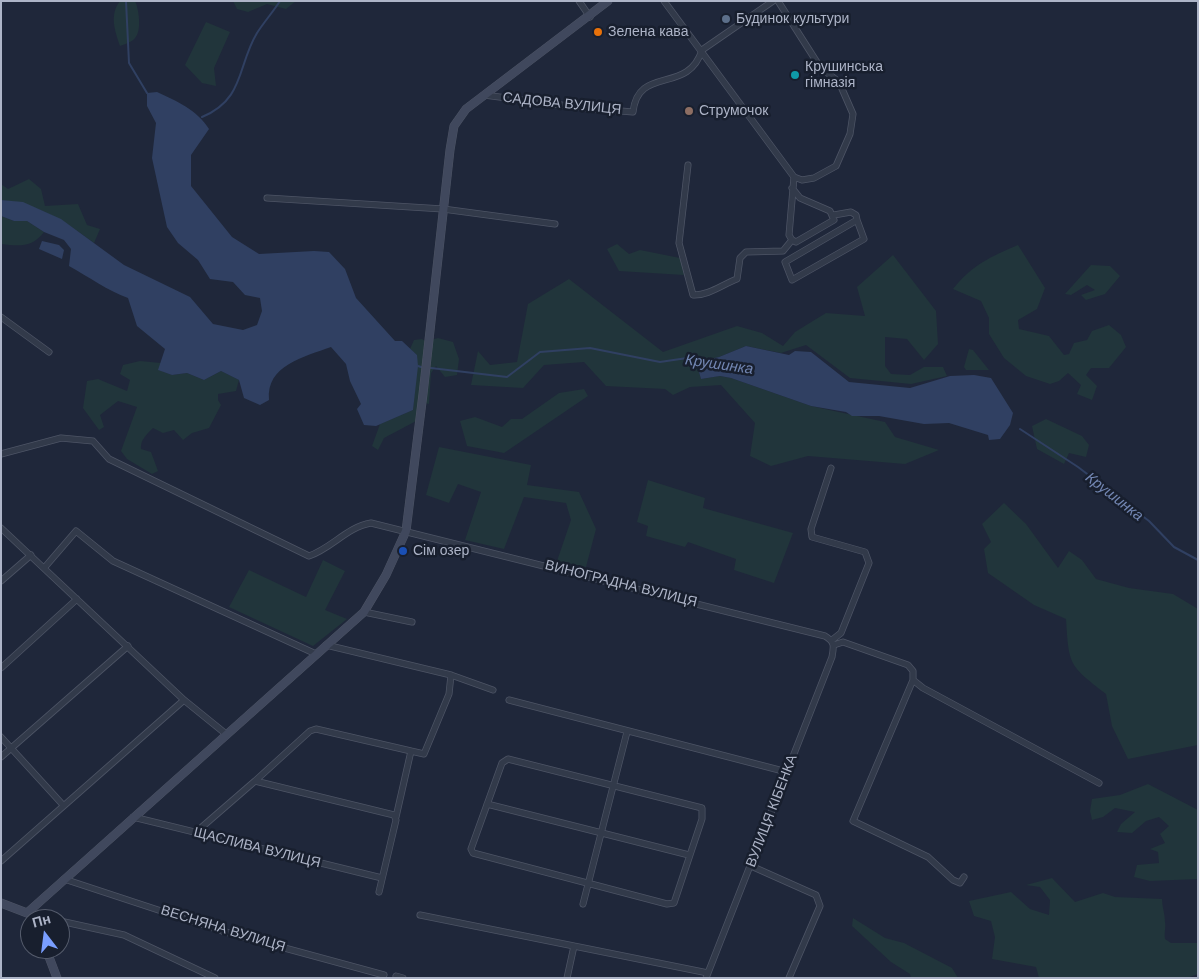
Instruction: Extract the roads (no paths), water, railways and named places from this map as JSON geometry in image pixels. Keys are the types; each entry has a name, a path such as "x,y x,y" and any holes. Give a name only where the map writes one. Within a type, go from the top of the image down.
{"street":[{"path":"578,1 590,17"},
{"path":"36,909 64,879 364,612 386,575 406,531 454,126 466,109 590,17 608,1"},
{"path":"664,1 794,177 802,180 814,178 836,166 850,134 853,114 839,82 820,67 778,1"},
{"name":"САДОВА ВУЛИЦЯ","path":"484,95 584,108 633,112 638,95 649,83 685,74 699,61 702,50 773,1"},
{"path":"688,165 679,243 693,295 701,296 722,284 737,279 740,258 746,252 783,251 792,240"},
{"path":"794,177 789,235 792,240 796,242 834,220 834,215"},
{"path":"783,251 792,280 864,239 856,214 851,212 834,215 800,198 792,188"},
{"path":"267,198 443,209 556,224"},
{"path":"785,262 857,220"},
{"path":"1,317 50,352"},
{"name":"ВИНОГРАДНА ВУЛИЦЯ","path":"1,454 61,438 94,441 109,459 309,556 321,552 357,526 371,523 825,636 833,642 843,642 908,664 913,671 913,680"},
{"name":"ВУЛИЦЯ КІБЕНКА","path":"707,976 788,772 833,642 841,633 869,563 865,552 812,537 811,530 830,468"},
{"path":"1,528 45,567 184,700 226,734"},
{"path":"45,567 76,531 113,561 316,654"},
{"path":"1,581 31,555"},
{"path":"1,668 77,599"},
{"path":"364,612 412,622"},
{"path":"326,645 451,675 493,690"},
{"path":"1,756 128,646"},
{"path":"195,833 310,731 316,729 424,754 449,694 451,675"},
{"path":"964,877 960,883 953,880 928,857 852,821 913,680 1004,734 1099,783"},
{"path":"1,861 184,700"},
{"path":"509,700 788,772"},
{"path":"584,904 627,732"},
{"path":"1,737 63,805"},
{"path":"379,892 411,751"},
{"path":"508,759 702,808 702,819 674,903 671,905 473,853 471,849 487,804 502,763 508,759"},
{"path":"255,780 396,817"},
{"path":"487,804 689,856"},
{"name":"ЩАСЛИВА ВУЛИЦЯ","path":"133,818 382,878"},
{"path":"751,866 816,895 819,901 820,906 789,978"},
{"name":"ВЕСНЯНА ВУЛИЦЯ","path":"64,879 222,931 384,975"},
{"path":"1,903 20,912"},
{"path":"420,915 574,946 707,976"},
{"path":"70,923 124,935 215,978"},
{"path":"567,978 574,946"},
{"path":"50,959 57,978"},
{"path":"396,976 403,978"}],"water":[{"path":"157,92 193,111 209,129 191,155 191,186 232,237 259,254 329,252 345,269 356,298 395,341 402,341 417,355 418,366 413,410 376,426 364,425 357,409 361,404 350,381 346,364 331,347 299,359 280,370 270,388 269,400 260,405 244,398 239,380 221,371 204,380 187,373 172,375 158,370 165,349 137,326 128,298 106,288 69,266 71,249 64,240 44,232 27,221 14,221 1,216 1,200 23,202 61,219 124,265 190,297 213,324 243,330 257,325 262,311 260,298 245,295 233,282 210,279 198,260 178,243 167,227 152,158 156,123 147,106 147,93"},
{"path":"42,241 59,245 64,250 62,259 39,249"},
{"path":"746,346 789,355 795,351 811,352 849,382 910,388 950,376 974,375 991,378 1013,413 1010,425 1000,439 989,440 988,435 949,423 924,424 879,416 852,416 846,412 811,406 731,378 720,376 701,379 696,362 719,357"}],"waterway":[{"path":"126,1 129,63 147,93"},
{"path":"202,117 216,110 233,91 257,33 280,1"},
{"name":"Крушинка","path":"431,368 507,377 540,352 590,348 660,362 687,358 703,361"},
{"name":"Крушинка","path":"1020,429 1078,467 1149,521 1174,547 1198,560"}],"place":[{"name":"Будинок культури","path":"726,19"},
{"name":"Зелена кава","path":"598,32"},
{"name":"Крушинська гімназія","path":"795,75"},
{"name":"Струмочок","path":"689,111"},
{"name":"Сім озер","path":"403,551"}]}
